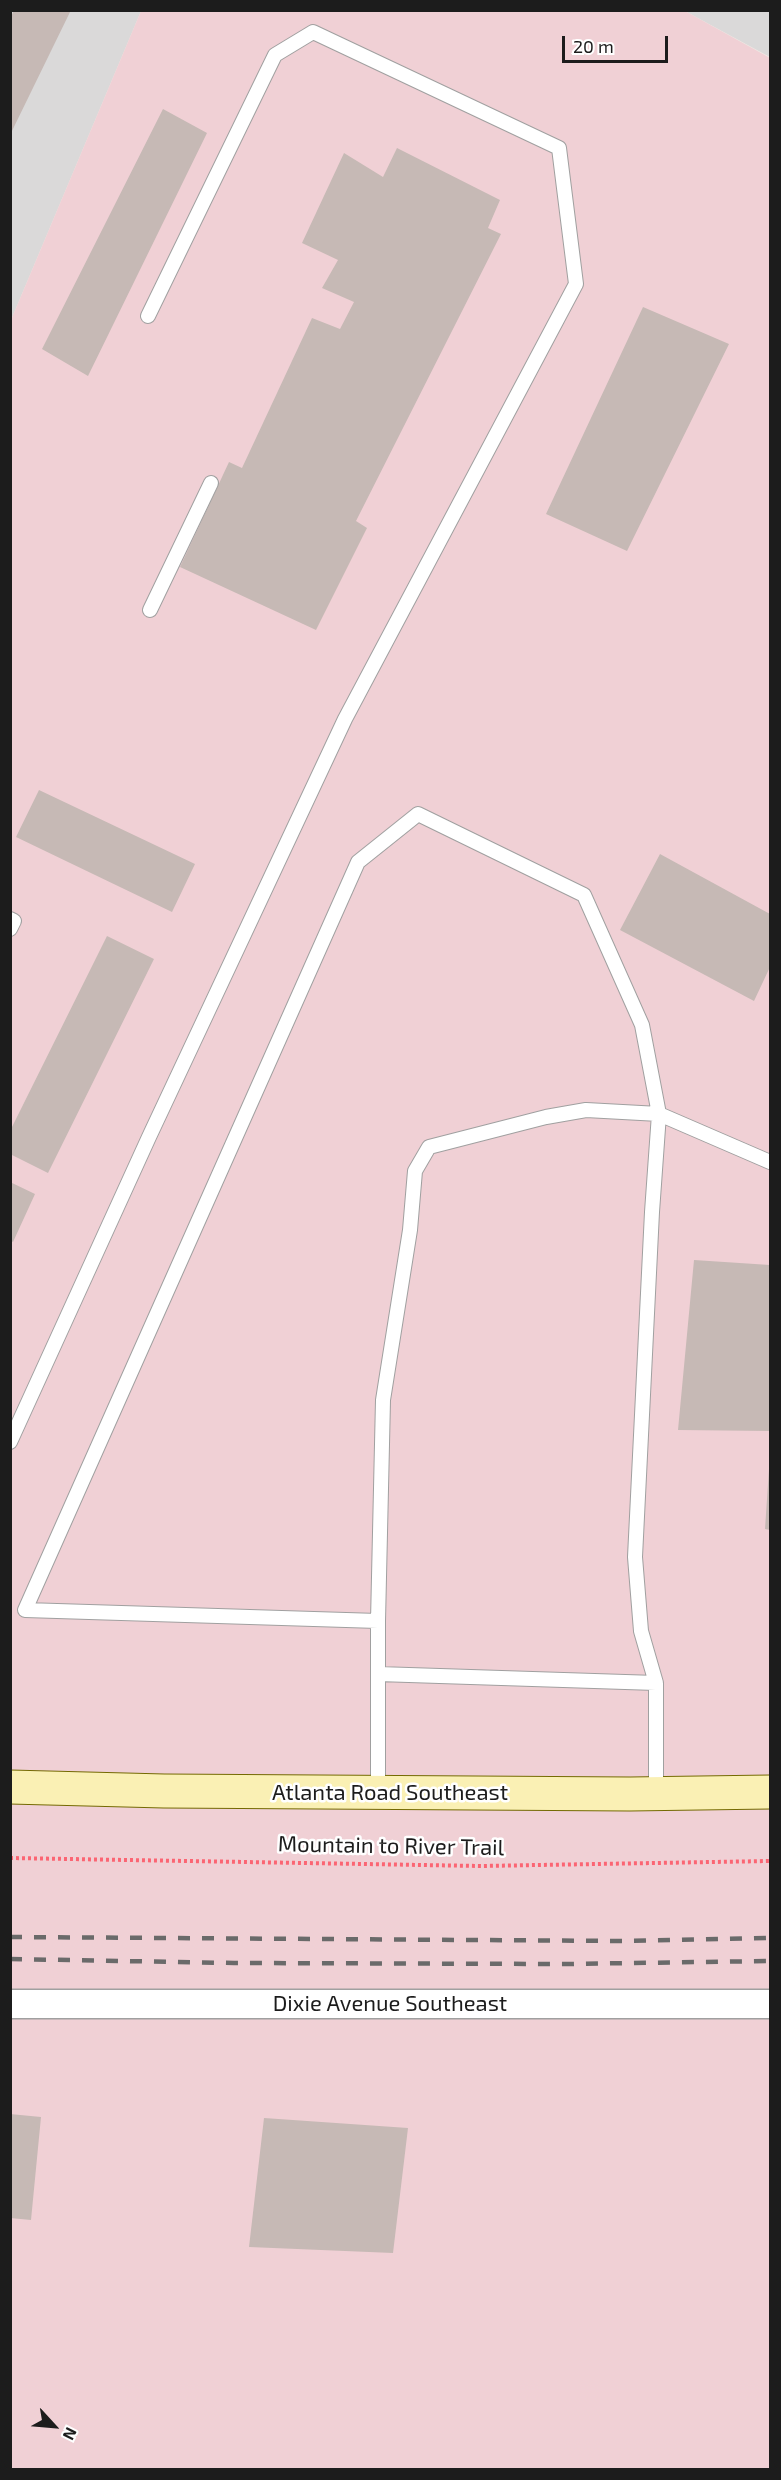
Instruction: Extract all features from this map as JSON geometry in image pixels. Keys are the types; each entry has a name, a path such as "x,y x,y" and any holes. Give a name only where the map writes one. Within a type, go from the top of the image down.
{"main road":[{"name":"Atlanta Road Southeast","path":"10,1787 164,1791 771,1792"}],"street":[{"name":"Dixie Avenue Southeast","path":"10,2004 771,2004"}],"lane":[{"path":"10,1442 159,1116 345,719 576,284 559,148 313,32 276,55 148,316"},
{"path":"150,610 211,483"},
{"path":"378,1621 25,1610 358,862 418,814 584,895 642,1025 659,1114 635,1557 641,1631 656,1683 656,1793"},
{"path":"10,919 14,921 10,929"},
{"path":"378,1792 378,1621 383,1400 410,1230 415,1170 429,1147 546,1117 586,1110 659,1114 771,1162"},
{"path":"378,1674 656,1683"}],"path":[{"name":"Mountain to River Trail","path":"10,1858 481,1866 771,1861"}],"shaded area":[{"path":"10,11 141,11 11,320 10,320"},
{"path":"141,11 685,11 770,58 770,2469 11,2470 11,320"},
{"path":"685,11 770,11 770,57 696,17"}],"building":[{"path":"14,10 71,10 10,135 10,19"},
{"path":"163,109 207,133 88,376 42,349"},
{"path":"397,148 500,200 488,228 501,234 356,521 367,528 316,630 180,567 229,462 242,468 312,318 340,329 354,302 322,288 338,260 302,243 344,153 383,177"},
{"path":"643,307 729,344 627,551 546,514"},
{"path":"39,790 195,864 172,912 16,837"},
{"path":"660,854 770,914 770,967 754,1001 620,930"},
{"path":"107,936 154,959 48,1173 10,1154 10,1131"},
{"path":"10,1182 35,1194 13,1242 10,1240"},
{"path":"694,1260 770,1265 770,1431 678,1430"},
{"path":"770,1469 770,1530 765,1529"},
{"path":"10,2114 41,2117 31,2220 10,2218"},
{"path":"264,2118 408,2128 393,2253 249,2247"}],"railway":[{"path":"10,1937 627,1941 770,1938"},
{"path":"10,1959 234,1963 566,1964 770,1961"}]}
